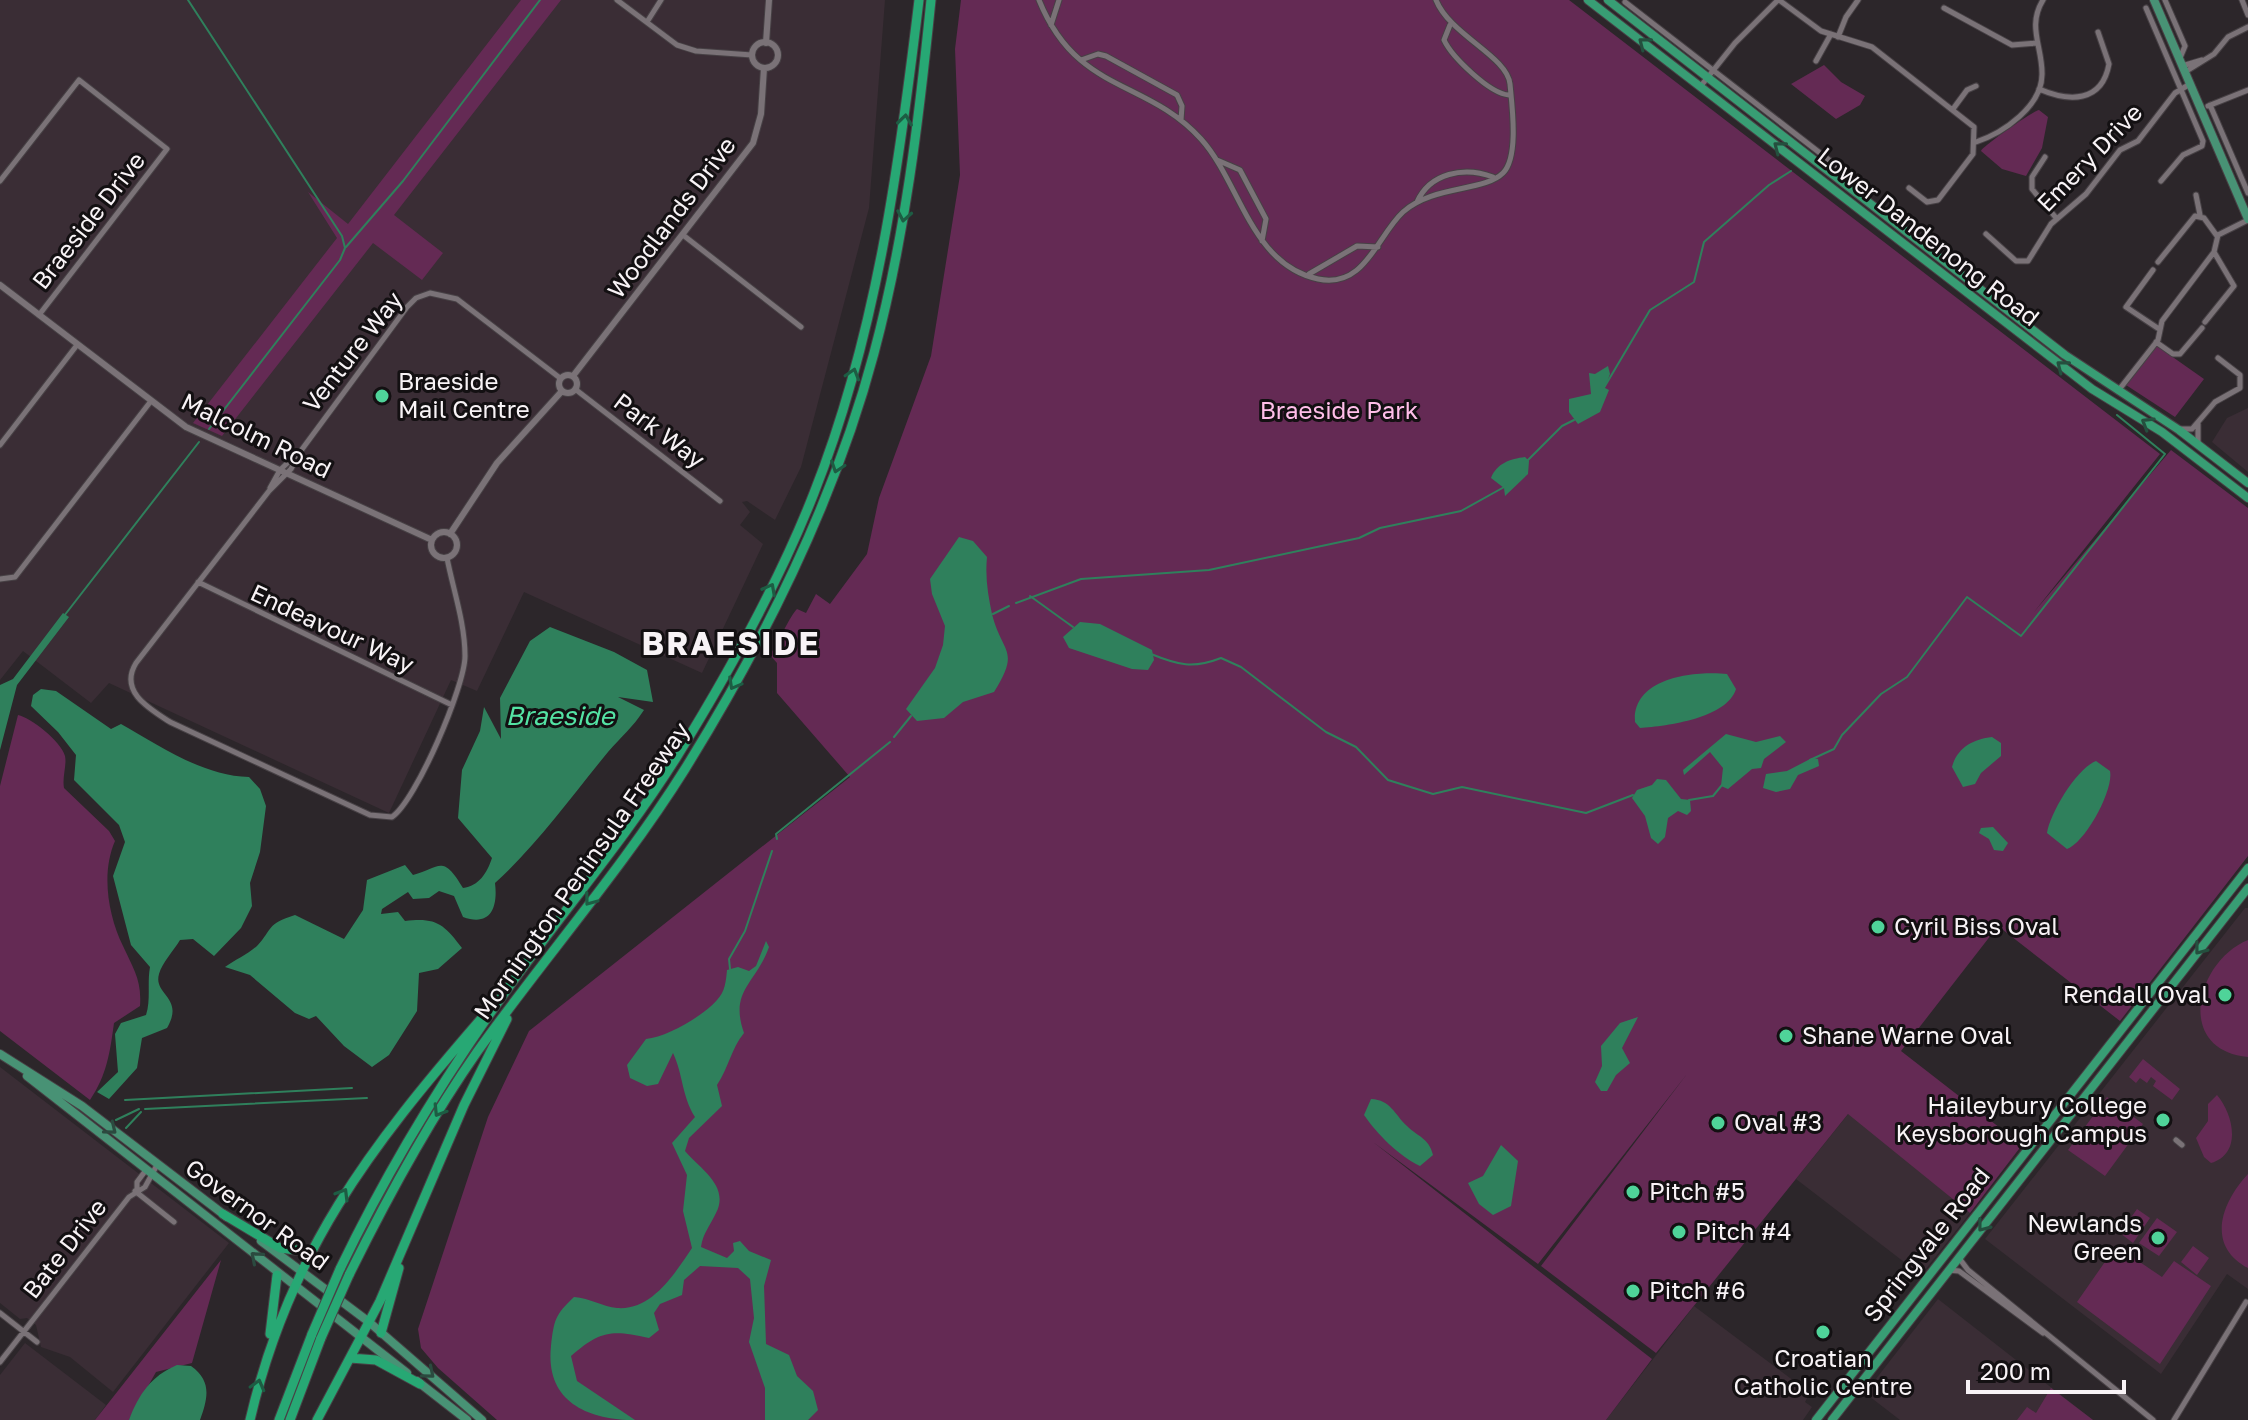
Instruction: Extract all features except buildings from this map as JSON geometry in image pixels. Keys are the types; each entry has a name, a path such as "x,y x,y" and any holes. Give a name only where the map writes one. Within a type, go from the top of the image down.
{"highway":[{"name":"Mornington Peninsula Freeway","path":"279,1420 344,1272 418,1124 507,989 628,831 675,759 719,686 798,530 834,438 864,338 899,164 919,0"},
{"name":"Mornington Peninsula Freeway","path":"344,1272 425,1133 518,996 683,771 761,634 809,536 826,499 874,355 912,167 932,0"},
{"name":"Lower Dandenong Road","path":"1588,0 2092,389 2162,432 2248,498"},
{"name":"Lower Dandenong Road","path":"1608,0 1624,4 1862,197 2117,392 2177,428 2248,480"},
{"name":"Springvale Road","path":"1816,1420 2248,868"},
{"name":"Springvale Road","path":"1832,1420 2248,888"},
{"path":"268,1350 301,1271 346,1189 389,1127 507,989"},
{"path":"317,1420 369,1322 464,1105 518,996"},
{"path":"223,1214 280,1248 311,1252"},
{"path":"381,1333 403,1249"},
{"path":"250,1420 268,1350 277,1275"},
{"name":"Mornington Peninsula Freeway","path":"290,1420 317,1336"},
{"path":"350,1358 376,1360 420,1384"}],"main road":[{"path":"2154,0 2190,84 2208,108 2248,220"},
{"name":"Governor Road","path":"0,1055 82,1106 369,1322 482,1420"},
{"name":"Governor Road","path":"0,1055 277,1275 467,1420"}],"street":[{"path":"617,0 677,45 696,51 752,55"},
{"path":"647,22 661,0"},
{"path":"766,43 769,0"},
{"path":"1039,0 1051,25 1080,60 1099,76 1146,99 1182,122 1201,139 1262,241 1282,261 1317,279 1343,276 1368,261 1391,225 1417,203 1447,189 1494,178 1503,172 1511,155 1510,83 1504,71 1450,25 1436,0"},
{"path":"1051,25 1059,0"},
{"path":"1700,87 1778,0 1813,26 1872,47 1967,120 1976,139 1970,158 1936,201 1927,202 1909,188"},
{"path":"1838,37 1846,17 1858,0"},
{"path":"1976,139 1988,137 2011,124 2039,89 2042,69 2036,43 2035,18 2043,0"},
{"path":"2165,0 2185,46 2182,66 2207,59 2228,37 2248,27"},
{"path":"2242,0 2248,15"},
{"path":"1944,8 2012,45 2036,43"},
{"path":"2146,8 2203,141 2202,146 2183,155 2161,181"},
{"path":"1450,25 1444,40 1448,49 1488,87 1509,95"},
{"path":"2039,89 2072,99 2094,91 2105,77 2109,64 2098,32"},
{"path":"1816,61 1831,34"},
{"path":"766,43 776,48 778,56 772,66 764,68 757,65 752,55 757,45 766,43"},
{"path":"1080,60 1098,54 1106,56 1177,95 1182,106 1182,122"},
{"name":"Woodlands Drive","path":"573,376 753,143 761,114 764,68"},
{"name":"Lower Dandenong Road","path":"1710,74 1862,186 1862,197"},
{"name":"Braeside Drive","path":"0,181 79,80 167,149 39,315"},
{"name":"Emery Drive","path":"1986,234 1994,244 2023,263 2057,219 2086,194 2120,150 2138,141 2180,88 2190,84"},
{"path":"1953,109 1968,89 1976,86"},
{"path":"2248,90 2208,108 2245,176 2248,193"},
{"path":"2045,157 2032,177 2032,189 2057,219"},
{"path":"1216,160 1230,162 1240,170 1266,219 1262,241"},
{"path":"1417,203 1427,184 1440,177 1472,171 1494,178"},
{"path":"2232,182 2245,176"},
{"path":"2117,392 2156,342 2163,318 2214,252 2217,236 2200,215 2196,195"},
{"path":"2158,262 2192,219 2200,215"},
{"path":"2217,236 2248,220"},
{"path":"683,235 801,327"},
{"path":"1308,274 1328,266 1357,246 1379,248"},
{"path":"2156,342 2173,354 2180,354 2234,286 2214,252"},
{"path":"2153,270 2126,307 2159,329"},
{"name":"Malcolm Road","path":"0,285 193,431 432,540"},
{"name":"Venture Way","path":"284,471 407,307 423,295 439,292 457,299 560,378"},
{"path":"0,445 77,345"},
{"path":"2177,428 2190,430 2215,402 2241,386 2240,375 2218,358"},
{"path":"450,534 505,453 562,391 575,389 573,376 560,378 562,391"},
{"name":"Park Way","path":"575,389 720,501"},
{"path":"0,579 15,577 151,401"},
{"path":"2198,444 2196,433 2199,423"},
{"path":"284,471 130,673 130,684 135,694 170,722 381,818 402,810 461,684 465,656 447,558"},
{"path":"447,558 433,552 432,540 439,534 450,534"},
{"path":"447,558 457,546 450,534"},
{"name":"Endeavour Way","path":"198,582 452,705"},
{"path":"150,1172 157,1165"},
{"name":"Bate Drive","path":"0,1362 136,1190 145,1187 150,1172"},
{"path":"136,1190 174,1222"},
{"path":"1959,1257 1968,1270 2153,1418"},
{"path":"1949,1270 1959,1271 2032,1328 2044,1333"},
{"path":"2172,1420 2246,1302"},
{"path":"0,1313 37,1342"}],"shaded area":[{"path":"0,0 885,0 869,208 801,467 775,520 747,501 742,502 750,512 740,525 763,544 702,673 524,592 477,691 451,680 389,813 109,683 91,703 23,651 0,680"},
{"path":"2248,408 2248,472 2212,442 2227,418"},
{"name":"Haileybury College Keysborough Campus","path":"2248,908 2248,1289 2227,1274 2161,1374 1985,1239"},
{"path":"0,1067 229,1243 113,1392 70,1357 41,1347 36,1325 27,1318 20,1319 0,1303"},
{"path":"1849,1113 1970,1213 1921,1275 1796,1179"},
{"path":"1938,1299 2093,1420 1900,1420 1865,1393"},
{"path":"1694,1306 1810,1393 1805,1402 1812,1407 1803,1420 1606,1420"},
{"path":"25,1343 106,1405 95,1420 0,1420 0,1375"}],"green space":[{"path":"521,0 561,0 394,215 443,253 422,280 373,243 222,436 193,423 337,238 308,192 348,224"},
{"name":"Braeside Park","path":"961,0 1569,0 2160,454 2034,612 2171,450 2248,508 2248,856 2120,1021 1998,926 1901,1051 2022,1145 1970,1213 1848,1114 1656,1353 1541,1266 1687,1074 1538,1264 1373,1142 1652,1359 1606,1420 497,1420 438,1368 421,1348 418,1329 488,1117 529,1031 850,777 777,693 777,663 770,655 797,609 806,613 816,594 830,604 867,554 879,498 931,356 960,175 955,49"},
{"path":"1824,65 1841,82 1865,96 1860,105 1836,119 1791,84"},
{"path":"2039,110 2048,117 2042,148 2026,176 2002,169 1981,151 2008,129"},
{"path":"2157,346 2204,379 2175,417 2126,385"},
{"path":"18,715 38,725 58,744 65,756 64,788 109,831 115,841 107,880 110,908 138,981 140,1006 114,1023 104,1072 90,1100 0,1031 0,786"},
{"name":"Rendall Oval","path":"2248,940 2248,1057 2225,1051 2209,1039 2202,1022 2201,1004 2206,984 2216,966 2230,951"},
{"path":"2143,1059 2180,1089 2172,1100 2153,1086 2156,1081 2151,1077 2147,1083 2140,1078 2136,1083 2129,1077"},
{"path":"2217,1095 2228,1113 2232,1133 2227,1151 2211,1163 2204,1157 2196,1138 2208,1121 2208,1104"},
{"path":"2107,1097 2143,1124 2105,1176 2068,1150"},
{"path":"2248,1174 2248,1268 2226,1248 2222,1223 2231,1197"},
{"path":"2137,1209 2150,1218 2133,1243 2120,1233"},
{"name":"Newlands Green","path":"2157,1218 2177,1232 2159,1256 2139,1243"},
{"path":"2116,1246 2162,1277 2174,1261 2211,1286 2160,1364 2077,1302"},
{"path":"2193,1246 2209,1258 2197,1275 2181,1262"},
{"path":"221,1260 192,1363 156,1372 129,1420 95,1420"},
{"path":"2051,1388 2093,1420 2017,1420 2027,1407 2036,1413"}],"water":[{"path":"1608,366 1610,374 1605,388 1609,390 1600,412 1578,424 1569,412 1569,399 1591,394 1589,373 1595,374"},
{"path":"1525,457 1529,461 1528,474 1505,496 1504,488 1491,478 1505,463"},
{"path":"959,537 973,541 987,557 989,600 1008,659 994,692 963,702 944,718 917,721 906,709 935,668 943,645 945,626 932,594 930,579"},
{"path":"63,613 69,617 17,685 0,750 0,685 13,679"},
{"path":"1080,622 1100,624 1152,650 1154,660 1148,670 1132,669 1069,648 1063,637"},
{"name":"Braeside","path":"550,627 614,652 647,670 653,702 618,697 644,710 539,837 495,883 494,907 486,917 463,917 454,896 439,891 429,898 413,899 408,892 382,909 381,914 398,912 405,921 432,921 450,933 462,948 438,969 419,973 417,1011 389,1055 372,1067 344,1046 316,1016 309,1019 295,1013 250,975 225,967 257,946 274,924 295,915 344,939 363,910 367,880 405,865 413,875 435,867 445,867 463,888 474,885 482,878 492,858 458,818 462,770 480,731 484,707 501,739 500,698 530,641"},
{"path":"1727,674 1736,689 1730,699 1709,714 1652,727 1640,728 1635,722 1637,707 1654,686 1683,676"},
{"path":"41,689 56,691 111,729 121,724 199,766 249,777 260,789 266,806 260,852 250,883 252,906 241,928 214,956 193,939 180,940 165,961 158,981 171,1003 172,1018 167,1028 142,1038 137,1068 109,1099 97,1092 118,1072 115,1034 121,1023 146,1015 150,967 131,945 113,876 125,842 119,825 74,780 76,755 31,706 33,695"},
{"path":"1726,734 1756,742 1780,736 1786,742 1764,759 1761,768 1752,769 1728,789 1721,786 1723,768 1710,752 1684,775 1683,770"},
{"path":"1992,737 2001,743 2001,756 1981,773 1975,784 1963,787 1952,767 1954,760 1972,742"},
{"path":"1812,758 1818,759 1819,766 1798,775 1790,789 1776,792 1763,788 1766,774 1787,771"},
{"path":"2096,761 2110,771 2108,790 2090,827 2067,849 2047,833 2049,824 2073,782"},
{"path":"1657,779 1666,780 1681,799 1690,800 1691,811 1687,815 1678,811 1668,818 1665,837 1658,844 1651,838 1645,816 1632,798 1637,790 1652,785"},
{"path":"1993,827 2008,843 2003,851 1994,850 1989,839 1979,833 1981,828"},
{"path":"766,941 769,947 764,960 742,997 740,1018 744,1033 717,1085 722,1106 689,1138 685,1151 711,1179 719,1194 716,1213 701,1247 727,1258 734,1251 733,1243 740,1241 749,1251 771,1260 764,1286 766,1344 789,1355 797,1376 813,1391 818,1410 808,1420 765,1420 765,1388 749,1342 754,1318 750,1279 738,1268 700,1266 684,1280 682,1295 660,1304 654,1313 659,1330 649,1338 607,1334 571,1356 577,1381 635,1420 586,1411 562,1394 555,1381 551,1346 559,1314 574,1297 617,1308 641,1303 661,1288 692,1248 683,1211 687,1175 672,1143 695,1117 687,1102 676,1061 673,1053 658,1084 647,1086 630,1078 627,1065 646,1039 674,1030 711,1006 720,997 727,970 738,967 749,971 756,966"},
{"path":"1638,1017 1622,1048 1630,1063 1616,1075 1607,1091 1601,1091 1595,1082 1602,1066 1601,1046 1620,1023"},
{"path":"1371,1099 1388,1105 1426,1141 1433,1155 1420,1166 1389,1144 1364,1115"},
{"path":"1501,1145 1518,1161 1511,1206 1493,1215 1479,1204 1468,1183 1483,1176"},
{"path":"177,1365 191,1366 205,1384 206,1397 200,1420 129,1420 147,1387"}],"waterway":[{"path":"188,0 342,236 345,248 340,260 209,429"},
{"path":"346,247 403,181 540,0"},
{"path":"1605,386 1650,310 1694,282 1704,242 1769,185 1791,171"},
{"path":"1810,760 1834,749 1842,735 1881,694 1907,677 1967,597 2021,636 2165,454 2117,415"},
{"path":"1528,460 1562,426 1574,420"},
{"path":"64,616 199,442"},
{"path":"1016,603 1081,579 1209,570 1359,538 1380,528 1461,511 1506,486"},
{"path":"1030,596 1073,627"},
{"path":"993,614 1009,606"},
{"path":"1151,654 1186,664 1202,664 1221,658 1241,667 1326,732 1356,747 1388,780 1433,794 1462,787 1586,813 1633,795"},
{"path":"894,737 911,716"},
{"path":"777,839 776,834 890,742"},
{"path":"1689,800 1713,796 1722,785"},
{"path":"730,969 729,959 745,931 772,851"},
{"path":"125,1100 352,1088"},
{"path":"145,1109 367,1098"},
{"path":"116,1120 139,1109"},
{"path":"126,1128 141,1112"}],"place":[{"name":"Braeside Mail Centre","path":"382,396"},
{"name":"Cyril Biss Oval","path":"1878,927"},
{"name":"Rendall Oval","path":"2225,995"},
{"name":"Shane Warne Oval","path":"1786,1036"},
{"name":"Haileybury College Keysborough Campus","path":"2163,1120"},
{"name":"Oval #3","path":"1718,1123"},
{"name":"Pitch #5","path":"1633,1192"},
{"name":"Pitch #4","path":"1679,1232"},
{"name":"Newlands Green","path":"2158,1238"},
{"name":"Pitch #6","path":"1633,1291"},
{"name":"Croatian Catholic Centre","path":"1823,1332"}],"district":[{"name":"BRAESIDE","path":"731,644"}]}
